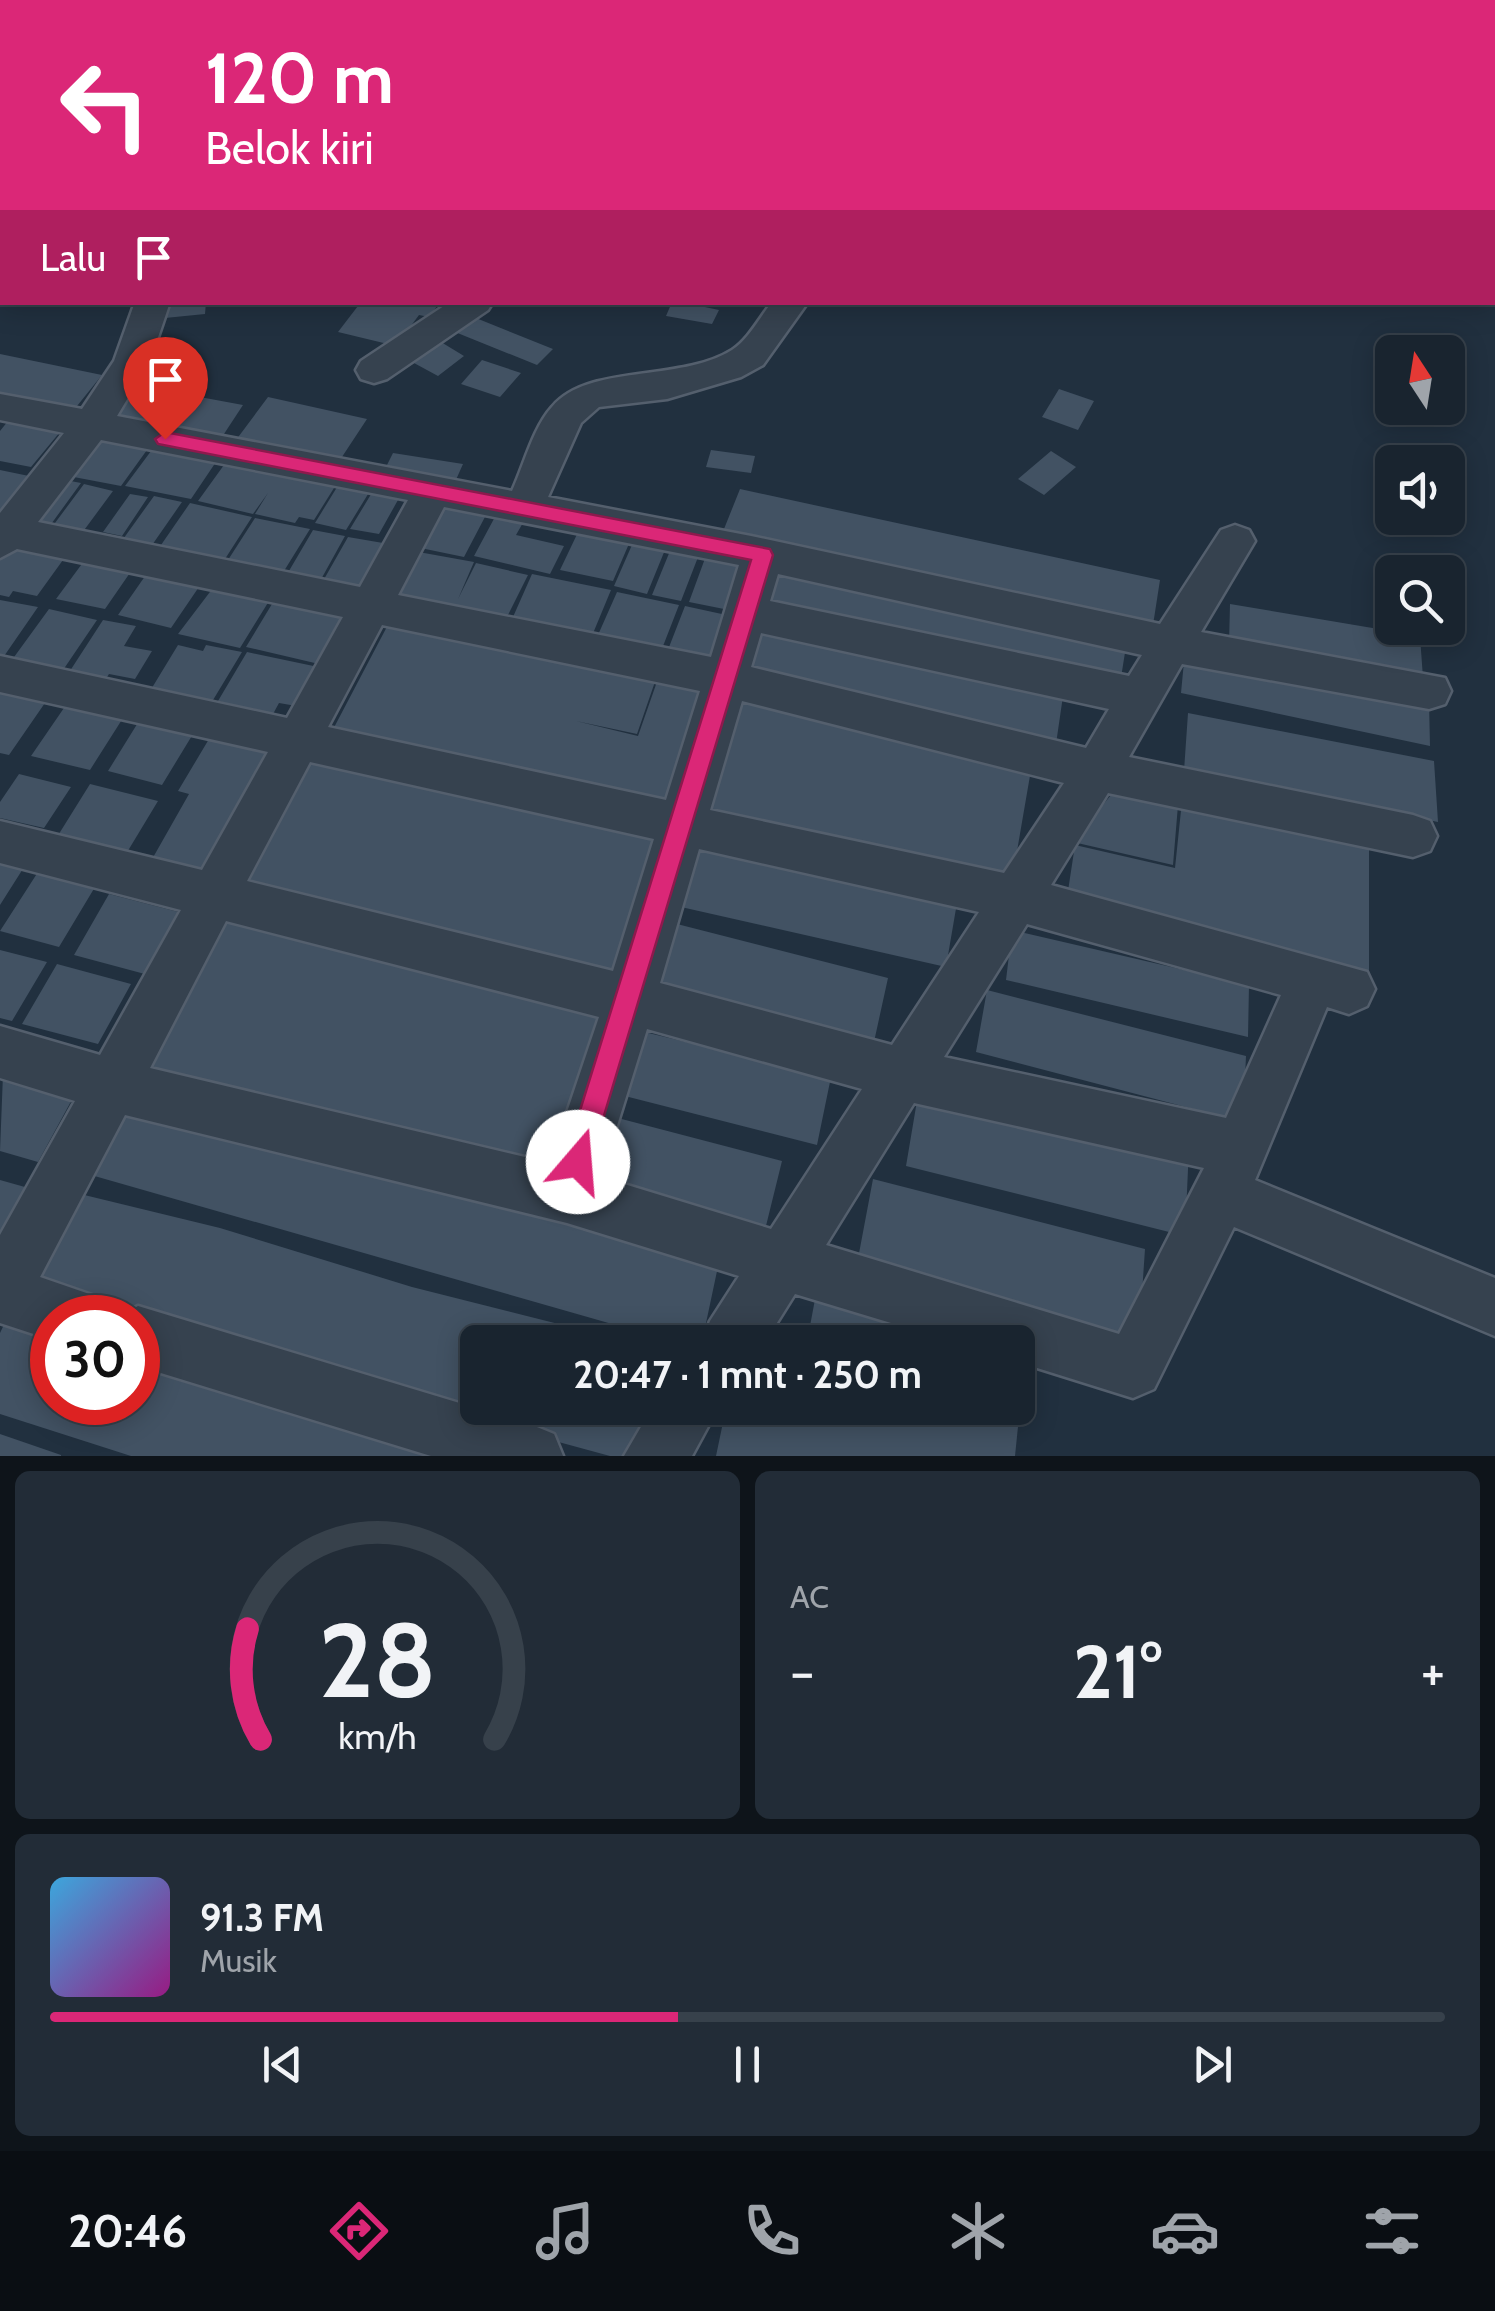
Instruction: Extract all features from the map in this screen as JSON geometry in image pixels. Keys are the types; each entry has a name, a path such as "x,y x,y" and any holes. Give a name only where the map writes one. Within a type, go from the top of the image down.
{"street":[{"path":"153,305 145,338 130,369 3,534 371,604 723,678 1097,771 1413,836"},
{"path":"374,370 472,305"},
{"path":"524,508 565,416 586,398 606,391 667,386 728,368 750,356 789,305"},
{"path":"0,407 763,555 1172,644 1429,691"},
{"path":"30,1303 0,1293 433,490"},
{"path":"742,1325 1097,771 1236,541"},
{"path":"567,1195 630,1000 723,678 763,555"},
{"path":"744,612 1139,696"},
{"path":"0,674 1015,898 1331,984 1229,1171 1133,1368 567,1195 111,1085 0,1052"},
{"path":"0,842 630,1000 902,1074 1229,1171 1495,1307"},
{"path":"160,1343 532,1456"},
{"path":"656,1456 677,1425"}],"building":[{"path":"167,305 206,305 205,314 165,318"},
{"path":"359,305 438,305 429,317 419,315 396,346 338,332"},
{"path":"671,305 719,310 712,324 666,316"},
{"path":"471,316 553,349 537,365 455,332"},
{"path":"441,342 464,356 438,376 414,363"},
{"path":"0,354 102,375 73,411 0,396"},
{"path":"482,360 521,373 500,397 461,384"},
{"path":"135,385 243,405 222,437 112,417"},
{"path":"1059,389 1094,401 1078,430 1042,417"},
{"path":"268,397 367,419 338,463 236,440"},
{"path":"8,421 60,432 31,467 0,461 0,431"},
{"path":"90,432 152,443 121,486 58,474"},
{"path":"157,443 220,456 191,499 125,486"},
{"path":"711,450 755,456 751,473 706,467"},
{"path":"1051,451 1076,467 1044,495 1018,479"},
{"path":"393,453 463,464 455,482 384,471"},
{"path":"229,458 339,480 314,520 299,517 295,523 255,514 268,493 253,514 198,501"},
{"path":"0,470 29,476 0,513"},
{"path":"60,479 81,483 49,527 28,523"},
{"path":"342,479 373,486 346,530 315,523"},
{"path":"84,484 113,491 82,533 52,527"},
{"path":"376,486 403,491 379,534 350,529"},
{"path":"740,489 1160,580 1153,625 724,529"},
{"path":"130,494 148,497 122,536 103,532"},
{"path":"154,496 182,502 150,548 121,542"},
{"path":"190,503 252,517 225,559 161,545"},
{"path":"429,504 486,515 464,557 406,545"},
{"path":"496,515 524,521 516,535 564,546 550,574 474,556"},
{"path":"255,518 310,529 284,571 228,560"},
{"path":"580,528 631,539 613,581 560,570"},
{"path":"313,530 345,536 319,583 286,576"},
{"path":"348,537 383,543 359,588 323,581"},
{"path":"635,538 667,545 647,594 614,586"},
{"path":"10,541 68,553 37,596 13,591 9,597 0,595 0,555"},
{"path":"672,546 700,552 681,601 652,595"},
{"path":"413,551 474,562 458,599 476,563 528,575 503,625 388,600"},
{"path":"707,553 746,561 729,610 689,602"},
{"path":"87,557 134,567 105,609 56,599"},
{"path":"783,565 1127,640 1120,684 770,604"},
{"path":"150,569 203,581 171,628 118,615"},
{"path":"532,574 611,590 589,643 509,626"},
{"path":"219,580 274,593 240,648 178,634"},
{"path":"617,592 679,605 658,659 594,644"},
{"path":"278,594 349,610 319,664 246,647"},
{"path":"0,600 38,607 0,662"},
{"path":"1230,604 1375,628 1375,645 1421,645 1423,678 1229,644"},
{"path":"685,606 731,616 713,670 664,660"},
{"path":"49,609 97,620 59,676 9,664"},
{"path":"391,619 658,673 637,734 576,721 638,736 660,673 711,684 670,813 329,737"},
{"path":"103,620 136,626 124,646 152,651 135,679 109,674 102,685 66,677"},
{"path":"762,624 1064,689 1056,744 744,676"},
{"path":"178,645 203,651 206,645 242,652 207,710 147,696"},
{"path":"1185,651 1429,701 1430,746 1181,693"},
{"path":"247,652 323,668 302,707 279,703 273,714 218,701"},
{"path":"0,691 47,700 9,755 0,753"},
{"path":"737,699 1032,764 1011,886 699,812"},
{"path":"66,705 123,718 90,770 31,756"},
{"path":"1188,713 1434,761 1438,822 1184,771"},
{"path":"139,721 193,734 162,785 108,771"},
{"path":"209,739 277,755 211,876 151,861 189,794 178,791"},
{"path":"315,746 670,835 620,977 238,887"},
{"path":"19,774 71,787 44,828 0,818 0,802"},
{"path":"90,784 158,801 126,854 57,837"},
{"path":"1119,785 1178,805 1173,865 1073,842"},
{"path":"1182,801 1369,843 1369,977 1066,904 1075,845 1175,868"},
{"path":"703,834 959,891 946,967 681,907"},
{"path":"0,858 26,864 0,905"},
{"path":"38,872 95,887 59,947 0,931"},
{"path":"109,894 190,915 156,977 74,955"},
{"path":"214,917 612,1002 559,1181 131,1081"},
{"path":"677,924 888,978 872,1051 655,994"},
{"path":"1012,930 1249,985 1248,1037 1006,980"},
{"path":"0,950 47,962 12,1021 0,1018"},
{"path":"57,964 131,984 98,1044 22,1024"},
{"path":"987,990 1246,1056 1243,1122 976,1052"},
{"path":"636,1030 831,1077 817,1145 617,1094"},
{"path":"3,1074 75,1094 38,1162 0,1151"},
{"path":"920,1083 1189,1147 1185,1236 906,1166"},
{"path":"124,1096 720,1257 706,1325 616,1325 84,1173"},
{"path":"614,1117 782,1161 764,1234 593,1187"},
{"path":"873,1179 1145,1249 1139,1338 857,1264"},
{"path":"0,1180 32,1189 0,1246"},
{"path":"72,1192 220,1228 412,1287 563,1325 460,1325 460,1415 160,1333 160,1295 21,1292"},
{"path":"816,1294 937,1325 810,1325"},
{"path":"11,1310 30,1316 30,1424 0,1414 0,1333"},
{"path":"160,1358 454,1456 131,1456 34,1425 160,1425"},
{"path":"496,1425 641,1425 633,1456 610,1456"},
{"path":"722,1425 1018,1425 1015,1456 716,1456"},
{"path":"0,1434 61,1455 61,1456 0,1456"}],"route":[{"path":"165,439 763,555 578,1162"}]}
